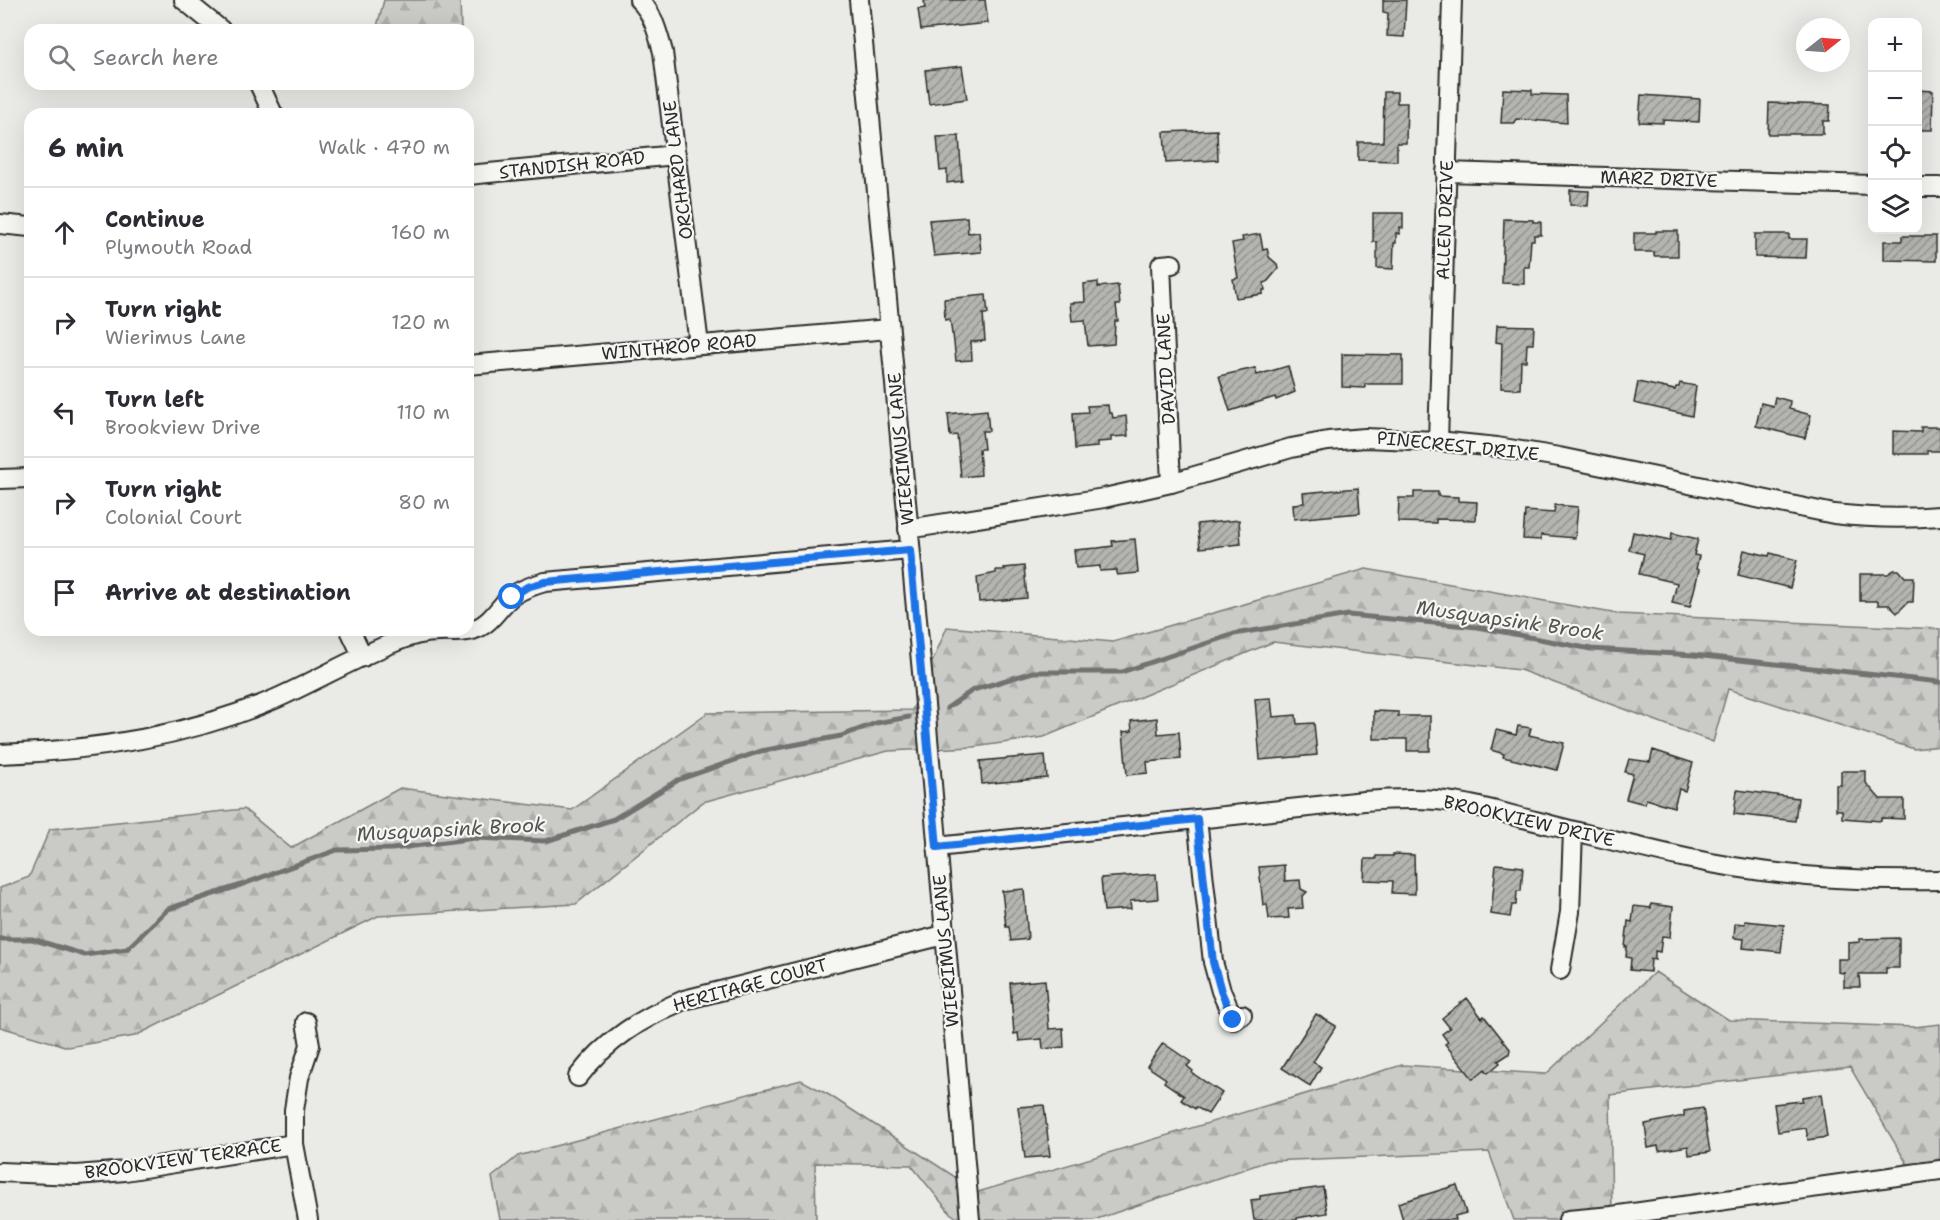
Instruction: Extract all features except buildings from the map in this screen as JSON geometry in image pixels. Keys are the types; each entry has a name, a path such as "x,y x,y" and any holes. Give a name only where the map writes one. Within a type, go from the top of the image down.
{"street":[{"path":"184,0 213,24"},
{"name":"ORCHARD LANE","path":"639,0 645,6 656,28 663,52 699,345"},
{"name":"WIERIMUS LANE","path":"859,0 970,1220"},
{"name":"ALLEN DRIVE","path":"1438,441 1452,0"},
{"path":"262,90 270,108"},
{"name":"STANDISH ROAD","path":"474,174 676,155"},
{"name":"MARZ DRIVE","path":"1446,172 1868,186"},
{"path":"1922,187 1940,188"},
{"path":"0,224 24,226"},
{"name":"DAVID LANE","path":"1171,483 1161,265 1172,264"},
{"name":"WINTHROP ROAD","path":"474,364 890,329"},
{"name":"PINECREST DRIVE","path":"908,529 1104,498 1171,483 1291,448 1328,441 1374,438 1497,447 1559,457 1834,514 1875,518 1940,516"},
{"path":"0,479 24,478"},
{"path":"474,629 488,622 512,597 527,587 545,582 910,550"},
{"path":"353,636 363,657"},
{"path":"0,754 77,749 176,732 274,699 411,636"},
{"name":"BROOKVIEW DRIVE","path":"937,847 1364,801 1437,800 1476,806 1686,858 1783,874 1848,879 1940,880"},
{"path":"1197,819 1213,962 1221,991 1233,1020 1242,1015"},
{"path":"1560,970 1570,912 1573,831"},
{"name":"HERITAGE COURT","path":"578,1077 606,1046 629,1027 684,1000 944,934"},
{"path":"306,1022 310,1045 299,1078 294,1110 294,1144 308,1220"},
{"name":"BROOKVIEW TERRACE","path":"0,1172 77,1175 125,1171 294,1144"},
{"path":"1568,1220 1612,1218 1940,1170"}],"green space":[{"path":"384,0 460,0 461,24 378,24"},
{"path":"1366,569 1618,614 1940,629 1940,746 1914,749 1728,689 1713,742 1520,670 1273,642 1044,737 974,747 888,751 703,802 576,904 378,916 135,1036 68,1047 0,1027 0,888 29,877 50,829 244,809 291,848 400,788 572,810 707,713 912,710 947,627 1113,642"},
{"path":"1655,972 1729,1020 1914,1027 1940,1024 1940,1170 1913,1174 1850,1067 1610,1095 1612,1216 1568,1220 1514,1220 1489,1152 1268,1161 1094,1220 960,1220 950,1213 911,1165 815,1163 816,1220 500,1220 492,1177 518,1156 801,1080 829,1095 978,1192 1402,1065 1546,1074"}],"waterway":[{"name":"Musquapsink Brook","path":"947,708 973,690 1033,672 1122,672 1234,634 1348,615 1477,627 1591,649 1694,655 1940,682"},
{"name":"Musquapsink Brook","path":"0,939 32,939 85,955 127,949 168,909 337,850 392,849 475,838 546,841 614,819 678,780 761,751 841,736 876,723 909,717"}],"route":[{"path":"512,597 527,587 545,582 910,550 937,847 1197,819 1213,962 1221,991 1233,1020"}]}
